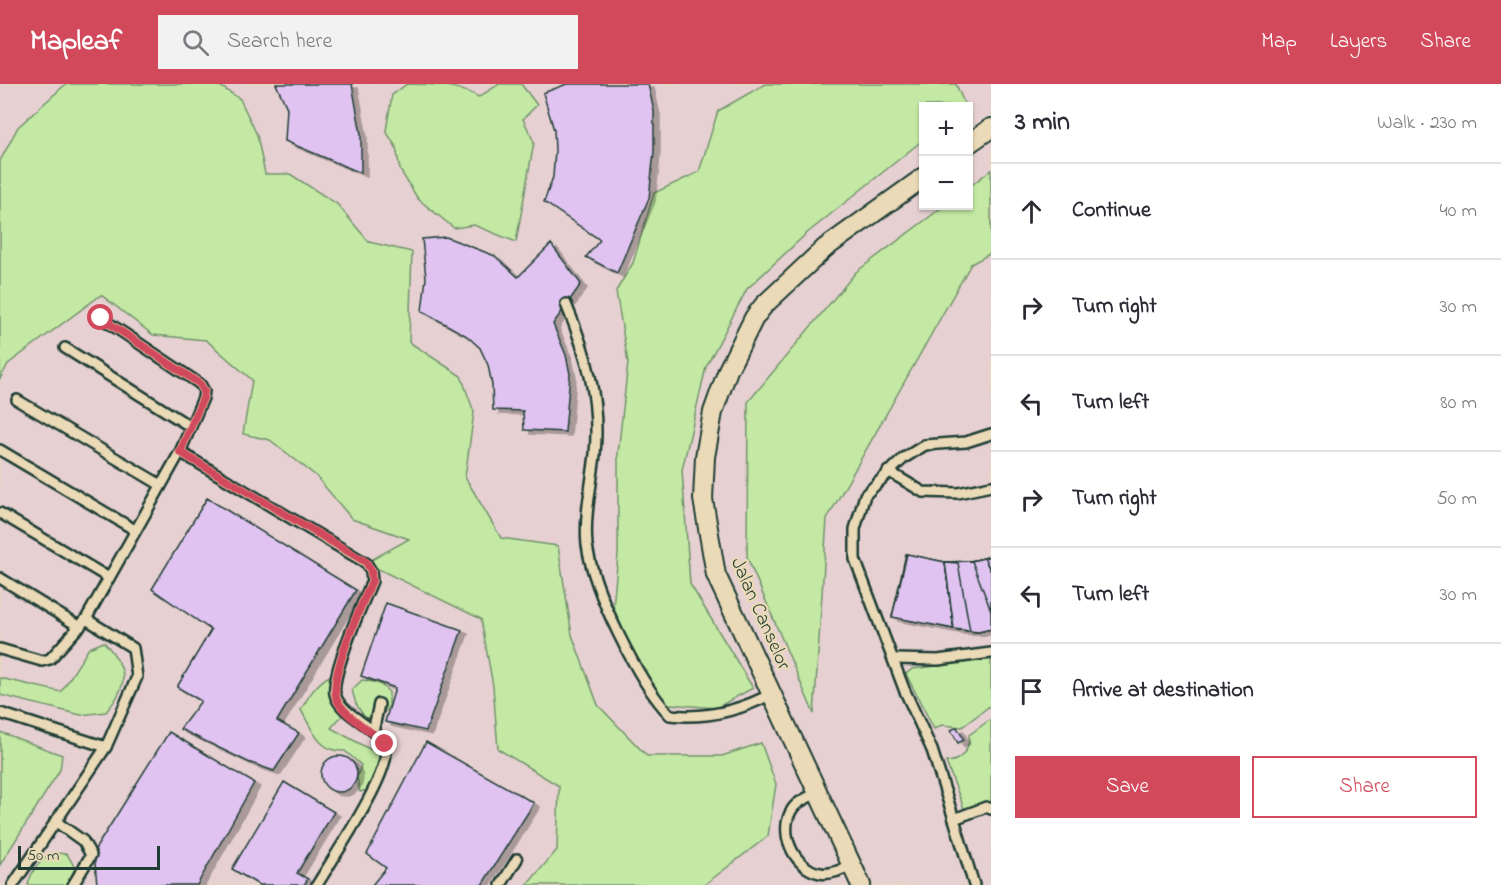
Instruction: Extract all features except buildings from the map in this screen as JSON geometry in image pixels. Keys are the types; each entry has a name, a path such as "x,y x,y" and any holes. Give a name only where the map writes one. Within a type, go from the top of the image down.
{"street":[{"path":"973,141 991,128"},
{"name":"Jalan Canselor","path":"861,885 716,575 703,499 705,458 713,412 728,370 754,318 825,248 919,181"}],"lane":[{"path":"566,304 584,347 596,405 595,455 587,527 592,574 600,596 643,679 654,698 670,715 699,716 720,713 753,704 773,693"},
{"path":"0,649 42,661 56,655 83,623 180,452 203,398 204,391 200,384 101,318"},
{"path":"65,348 191,427"},
{"path":"17,400 161,485"},
{"path":"974,885 932,750 904,688 895,659 855,559 855,529 865,495 888,471 926,445 966,442 991,434"},
{"path":"0,450 135,530"},
{"path":"180,452 366,562 371,571 372,581 342,661 334,692 338,702 385,744 386,751 382,770 317,885"},
{"path":"888,471 923,492 958,493 991,486"},
{"path":"0,513 109,578"},
{"path":"0,578 133,648 137,677 106,747 13,885"},
{"path":"895,659 938,660 991,653"},
{"path":"373,732 379,704"},
{"path":"0,713 106,747"},
{"path":"817,793 793,808 786,824 786,839 800,861 816,872 836,872 851,865"},
{"path":"954,819 986,807 991,809"},
{"path":"55,821 83,841 91,855 73,885"},
{"path":"501,885 516,859"}],"shaded area":[{"path":"0,84 991,84 991,885 0,885"}],"green space":[{"path":"66,84 217,84 240,99 257,135 265,174 290,174 337,204 369,242 412,252 409,342 461,376 474,412 465,477 501,538 558,546 572,635 598,705 647,756 722,756 761,743 776,784 768,836 704,885 527,885 557,850 559,786 498,749 493,686 481,619 366,563 409,539 352,519 316,476 270,440 243,434 252,380 206,340 153,335 101,295 8,364 0,379 0,161 18,127"},
{"path":"407,84 427,84 461,89 479,97 499,84 521,84 537,105 523,119 534,142 516,242 474,225 454,228 418,199 400,170 396,147 386,131 392,95"},
{"path":"765,84 956,84 964,102 919,102 919,143 806,234 747,289 706,367 682,470 690,584 753,688 716,708 658,703 611,630 618,554 618,454 628,363 616,291 633,263 654,193 699,172 718,111"},
{"path":"991,170 991,253 971,264 827,519 814,714 747,557 748,402 856,272 939,210 973,210 973,184"},
{"path":"104,642 118,660 123,677 119,693 106,712 81,715 0,695 0,678 61,692 89,648"},
{"path":"991,656 991,705 962,727 942,725 934,729 906,674 912,669 969,662"},
{"path":"338,672 335,695 346,711 331,728 384,757 386,776 380,786 360,792 357,778 361,765 345,751 336,751 323,744 313,732 301,710 316,687 325,678"},
{"path":"362,680 378,682 389,692 389,706 380,718 365,718 356,704 352,690"},
{"path":"991,719 991,808 965,811 946,762 960,757 966,750 969,735"},
{"path":"0,732 62,755 60,770 0,865"},
{"path":"54,853 67,854 75,868 67,885 28,885 37,866"}],"route":[{"path":"101,318 200,384 204,391 203,398 180,452 366,562 371,571 372,581 353,628 338,672 334,692 338,702 385,744"}]}
